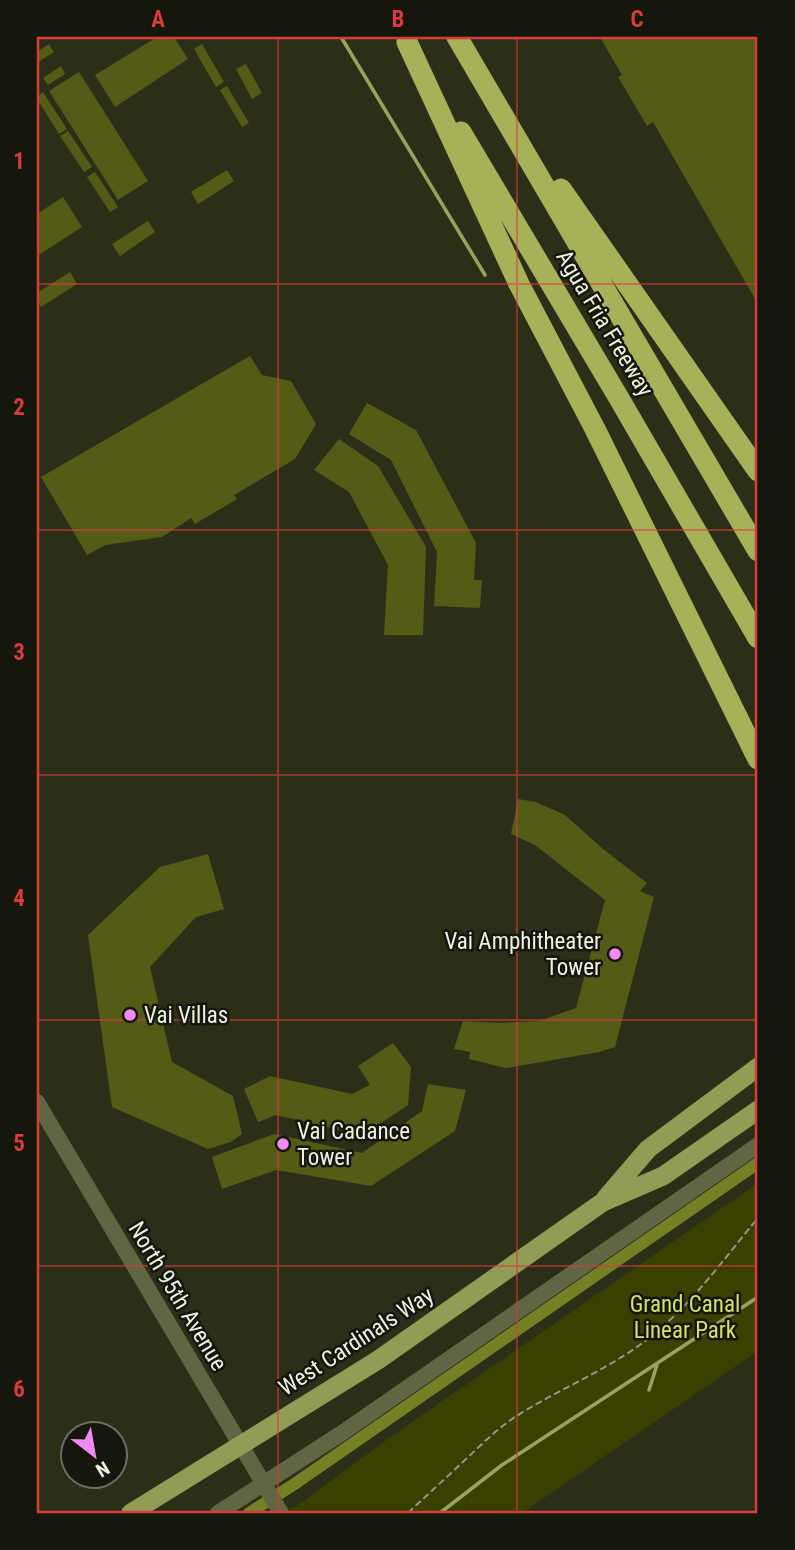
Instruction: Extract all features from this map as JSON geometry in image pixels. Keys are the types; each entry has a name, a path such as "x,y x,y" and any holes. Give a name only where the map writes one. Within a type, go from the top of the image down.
{"highway":[{"path":"458,37 526,130 570,204 758,471"},
{"name":"Agua Fria Freeway","path":"458,37 758,551"},
{"path":"406,39 519,284 595,429 758,759"},
{"name":"Agua Fria Freeway","path":"406,39 758,638"}],"main road":[{"name":"West Cardinals Way","path":"603,1202 648,1149 758,1068"},
{"name":"West Cardinals Way","path":"131,1513 348,1379 603,1202 663,1176 758,1110"}],"street":[{"name":"North 95th Avenue","path":"37,1102 280,1511"},
{"path":"218,1513 342,1433 758,1145"}],"path":[{"path":"408,1513 494,1433 514,1418 633,1351 661,1328 692,1297 758,1218"}],"green space":[{"name":"Grand Canal Linear Park","path":"758,1183 758,1351 522,1513 285,1513 396,1433"}],"building":[{"path":"157,37 174,37 188,59 115,107 95,75"},
{"path":"600,37 758,37 758,304 653,122 647,126 618,77 622,75"},
{"path":"49,44 54,52 37,63 37,52"},
{"path":"202,44 224,82 216,87 194,49"},
{"path":"246,64 262,93 252,99 236,69"},
{"path":"61,66 65,74 48,85 43,78"},
{"path":"79,72 148,181 118,200 49,91"},
{"path":"227,86 249,123 242,127 220,90"},
{"path":"43,92 67,129 59,134 37,99"},
{"path":"68,131 92,167 84,172 60,136"},
{"path":"227,170 234,181 198,204 191,192"},
{"path":"95,172 118,207 110,212 87,177"},
{"path":"63,197 82,227 37,256 37,214"},
{"path":"148,221 155,232 120,256 112,244"},
{"path":"70,272 77,284 41,307 37,293"},
{"path":"250,356 262,375 291,381 316,424 295,459 234,495 237,499 195,524 191,518 162,537 105,545 87,555 41,477"},
{"path":"367,403 416,430 476,543 474,580 482,580 480,608 434,606 437,552 391,460 349,434"},
{"path":"339,439 378,466 426,547 423,635 384,635 388,565 349,492 314,470"},
{"name":"Vai Amphitheater Tower","path":"518,799 536,802 565,815 647,883 640,891 654,897 615,1047 506,1068 469,1059 470,1052 454,1049 463,1021 539,1021 576,1008 605,900 535,845 511,834"},
{"name":"Vai Villas","path":"208,854 224,909 196,917 150,967 172,1062 233,1096 242,1134 231,1142 208,1149 112,1107 88,935 160,867"},
{"name":"Vai Cadance Tower","path":"393,1043 411,1067 408,1105 363,1135 276,1115 258,1122 244,1089 270,1076 352,1094 370,1085 358,1066"},
{"name":"Vai Cadance Tower","path":"428,1084 466,1090 455,1131 371,1186 276,1170 222,1189 212,1157 274,1134 362,1153 422,1111"}],"waterway":[{"path":"341,37 485,275"},
{"path":"249,1513 758,1163"},
{"path":"440,1513 502,1465 758,1297"},
{"path":"649,1390 657,1365"}],"place":[{"name":"Vai Amphitheater Tower","path":"615,954"},
{"name":"Vai Villas","path":"130,1015"},
{"name":"Vai Cadance Tower","path":"283,1144"}]}
